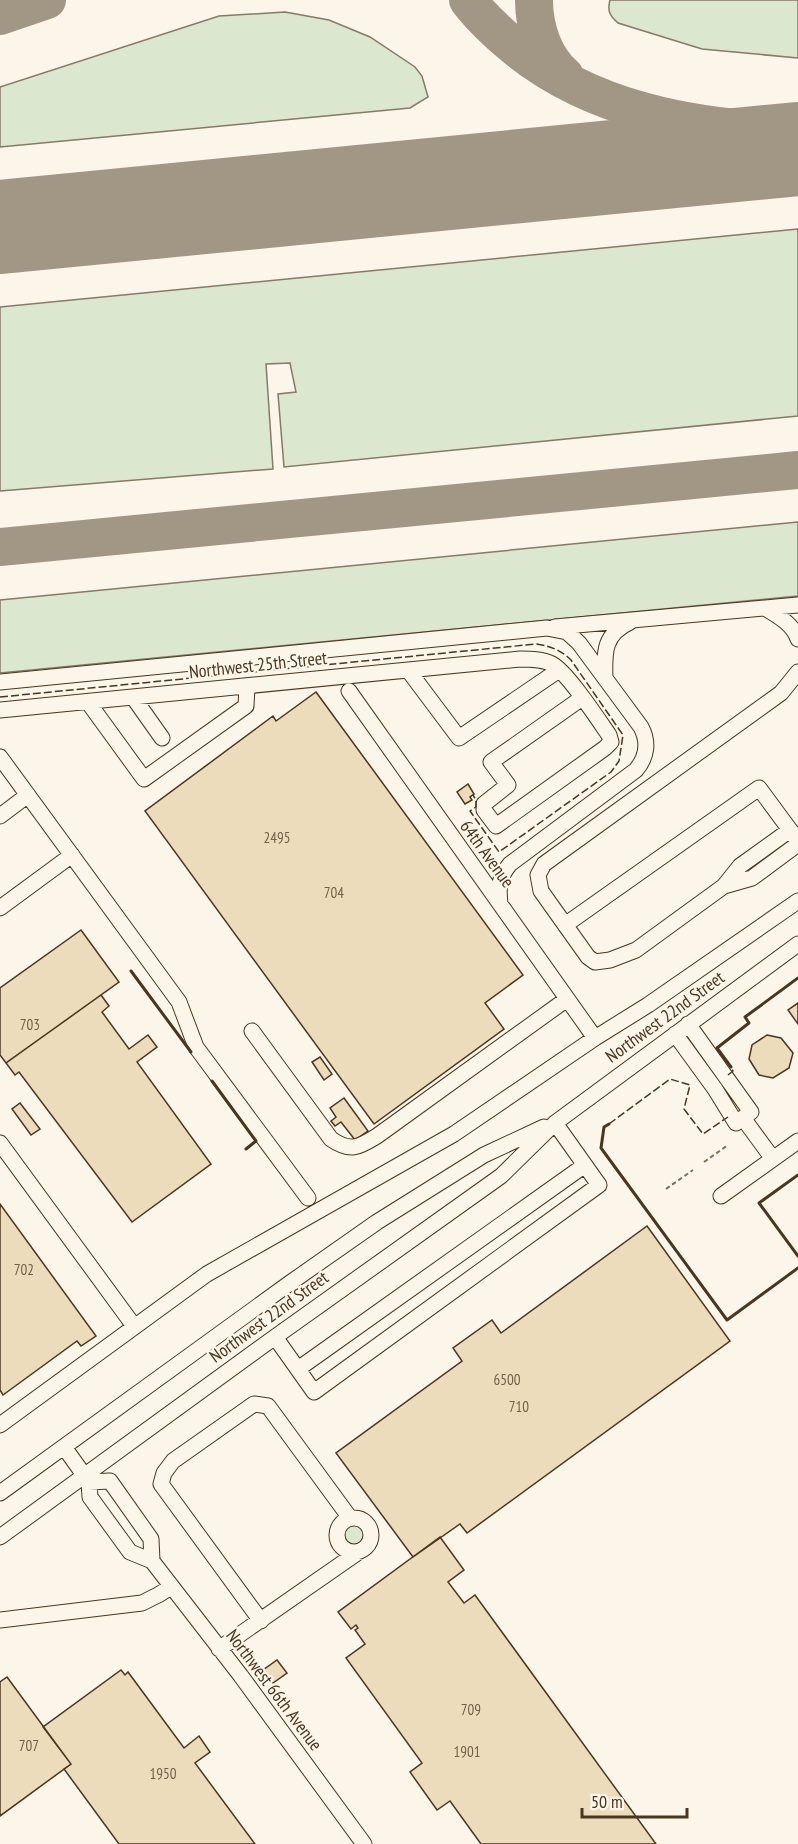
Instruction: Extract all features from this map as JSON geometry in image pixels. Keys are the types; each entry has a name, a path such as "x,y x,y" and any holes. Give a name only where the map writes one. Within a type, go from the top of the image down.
{"street":[{"path":"0,682 798,605"},
{"path":"765,608 786,622 798,639"},
{"path":"605,678 604,658 609,639 621,627 636,620"},
{"path":"500,904 498,886 500,878 515,858 631,774 642,761 646,743 644,732 573,636 557,629 546,628"},
{"name":"Northwest 25th Street","path":"0,710 520,659 544,661 559,670"},
{"path":"408,670 459,738 559,670 582,698 609,735 611,742 605,748 496,826 484,810 484,804 508,785 492,762 582,698"},
{"path":"565,925 759,788 794,835 740,866 724,886 636,950 610,960 595,962 588,957 565,925 541,891 538,875 544,864 781,693 798,672"},
{"path":"88,702 144,779 246,706 247,686"},
{"name":"64th Avenue","path":"349,691 595,1038"},
{"path":"133,697 162,738"},
{"path":"0,757 179,1002 196,1047 308,1198"},
{"path":"0,816 28,795"},
{"path":"724,886 752,878 798,844"},
{"path":"0,908 72,855"},
{"path":"0,1425 215,1269 454,1134 595,1038 648,1005 798,901"},
{"name":"Northwest 22nd Street","path":"0,1537 87,1478 274,1337 501,1176 555,1123 798,944"},
{"path":"252,1031 331,1139 351,1148 364,1144 377,1136 567,999"},
{"path":"675,1034 715,1089 736,1123 751,1112 688,1024"},
{"path":"743,1118 773,1159"},
{"path":"274,1337 314,1392 599,1185 555,1123"},
{"name":"Northwest 22nd Street","path":"0,1493 377,1222 484,1155 555,1123"},
{"path":"721,1196 798,1141"},
{"path":"0,1143 134,1326"},
{"path":"298,1369 585,1165"},
{"path":"261,1621 161,1485 164,1473 173,1461 254,1404 268,1406 350,1518"},
{"name":"Northwest 66th Avenue","path":"64,1447 87,1478 90,1497 130,1552 152,1561 364,1844"},
{"name":"Northwest 66th Avenue","path":"87,1478 110,1480 151,1539 152,1561"},
{"path":"219,1649 365,1549 372,1533 370,1527 362,1519 350,1518 341,1524 337,1540 344,1549 357,1553"},
{"path":"0,1620 142,1603 171,1587"}],"path":[{"path":"704,1162 728,1145"},
{"path":"666,1189 693,1170"}],"green space":[{"path":"610,0 798,0 798,58 702,49 618,23 610,13"},
{"path":"285,12 329,20 370,37 415,67 422,76 428,97 410,108 0,147 0,87 219,16"},
{"path":"798,229 798,416 284,467 278,394 296,392 290,363 266,364 273,469 0,491 0,307"},
{"path":"798,522 798,596 0,673 0,600"},
{"path":"354,1523 359,1524 365,1530 365,1540 359,1546 354,1547 349,1546 343,1540 342,1535 343,1530 349,1524"}],"building":[{"path":"316,692 523,975 485,1003 504,1029 374,1124 145,811 273,716 276,721"},
{"path":"468,784 474,794 470,797 472,800 465,804 457,792"},
{"path":"81,930 119,982 6,1063 0,1055 0,988"},
{"path":"101,995 109,1006 102,1012 129,1049 148,1035 157,1047 137,1062 211,1164 132,1222 19,1072 15,1075 6,1063"},
{"path":"798,1003 798,1024 788,1010"},
{"path":"767,1035 781,1038 793,1053 789,1068 773,1078 759,1075 749,1059 752,1045"},
{"path":"320,1057 332,1074 324,1080 312,1062"},
{"path":"344,1098 368,1131 355,1140 341,1122 335,1126 331,1121 336,1117 330,1108"},
{"path":"20,1103 40,1129 31,1135 12,1109"},
{"path":"0,1204 96,1336 81,1346 77,1341 3,1395 0,1390"},
{"path":"647,1226 730,1341 467,1533 460,1524 413,1557 336,1453 462,1361 453,1348 492,1320 501,1333"},
{"path":"440,1537 464,1570 448,1582 464,1603 475,1595 656,1844 481,1844 450,1801 437,1810 410,1772 422,1763 346,1658 365,1644 355,1630 358,1628 356,1625 351,1629 338,1612"},
{"path":"277,1660 287,1673 273,1683 263,1670"},
{"path":"121,1670 125,1675 128,1672 184,1748 199,1736 210,1752 195,1763 255,1844 119,1844 64,1769 71,1764 43,1727"},
{"path":"7,1677 71,1764 0,1816 0,1682"}],"taxiway":[{"path":"0,16 47,0"},
{"path":"468,0 510,43 541,66 574,85 609,100 645,112 683,120 721,126 798,132"},
{"path":"534,0 534,11 542,42 551,60 565,76"},
{"path":"0,547 798,470"}],"runway":[{"path":"0,227 798,149"}],"fence":[{"path":"0,697 536,644 551,647 571,660 623,735 619,761 611,772 499,852 470,811 476,807 473,795"},
{"path":"728,1075 733,1071 731,1067"},
{"path":"609,1124 670,1079 690,1085 684,1109 703,1134 728,1117"}],"wall":[{"path":"131,971 191,1052"},
{"path":"731,1067 717,1048 749,1023 745,1017 798,978"},
{"path":"212,1081 256,1141 246,1149"},
{"path":"609,1124 604,1127 601,1148 727,1320 798,1268"},
{"path":"798,1175 759,1203 798,1256"}]}
